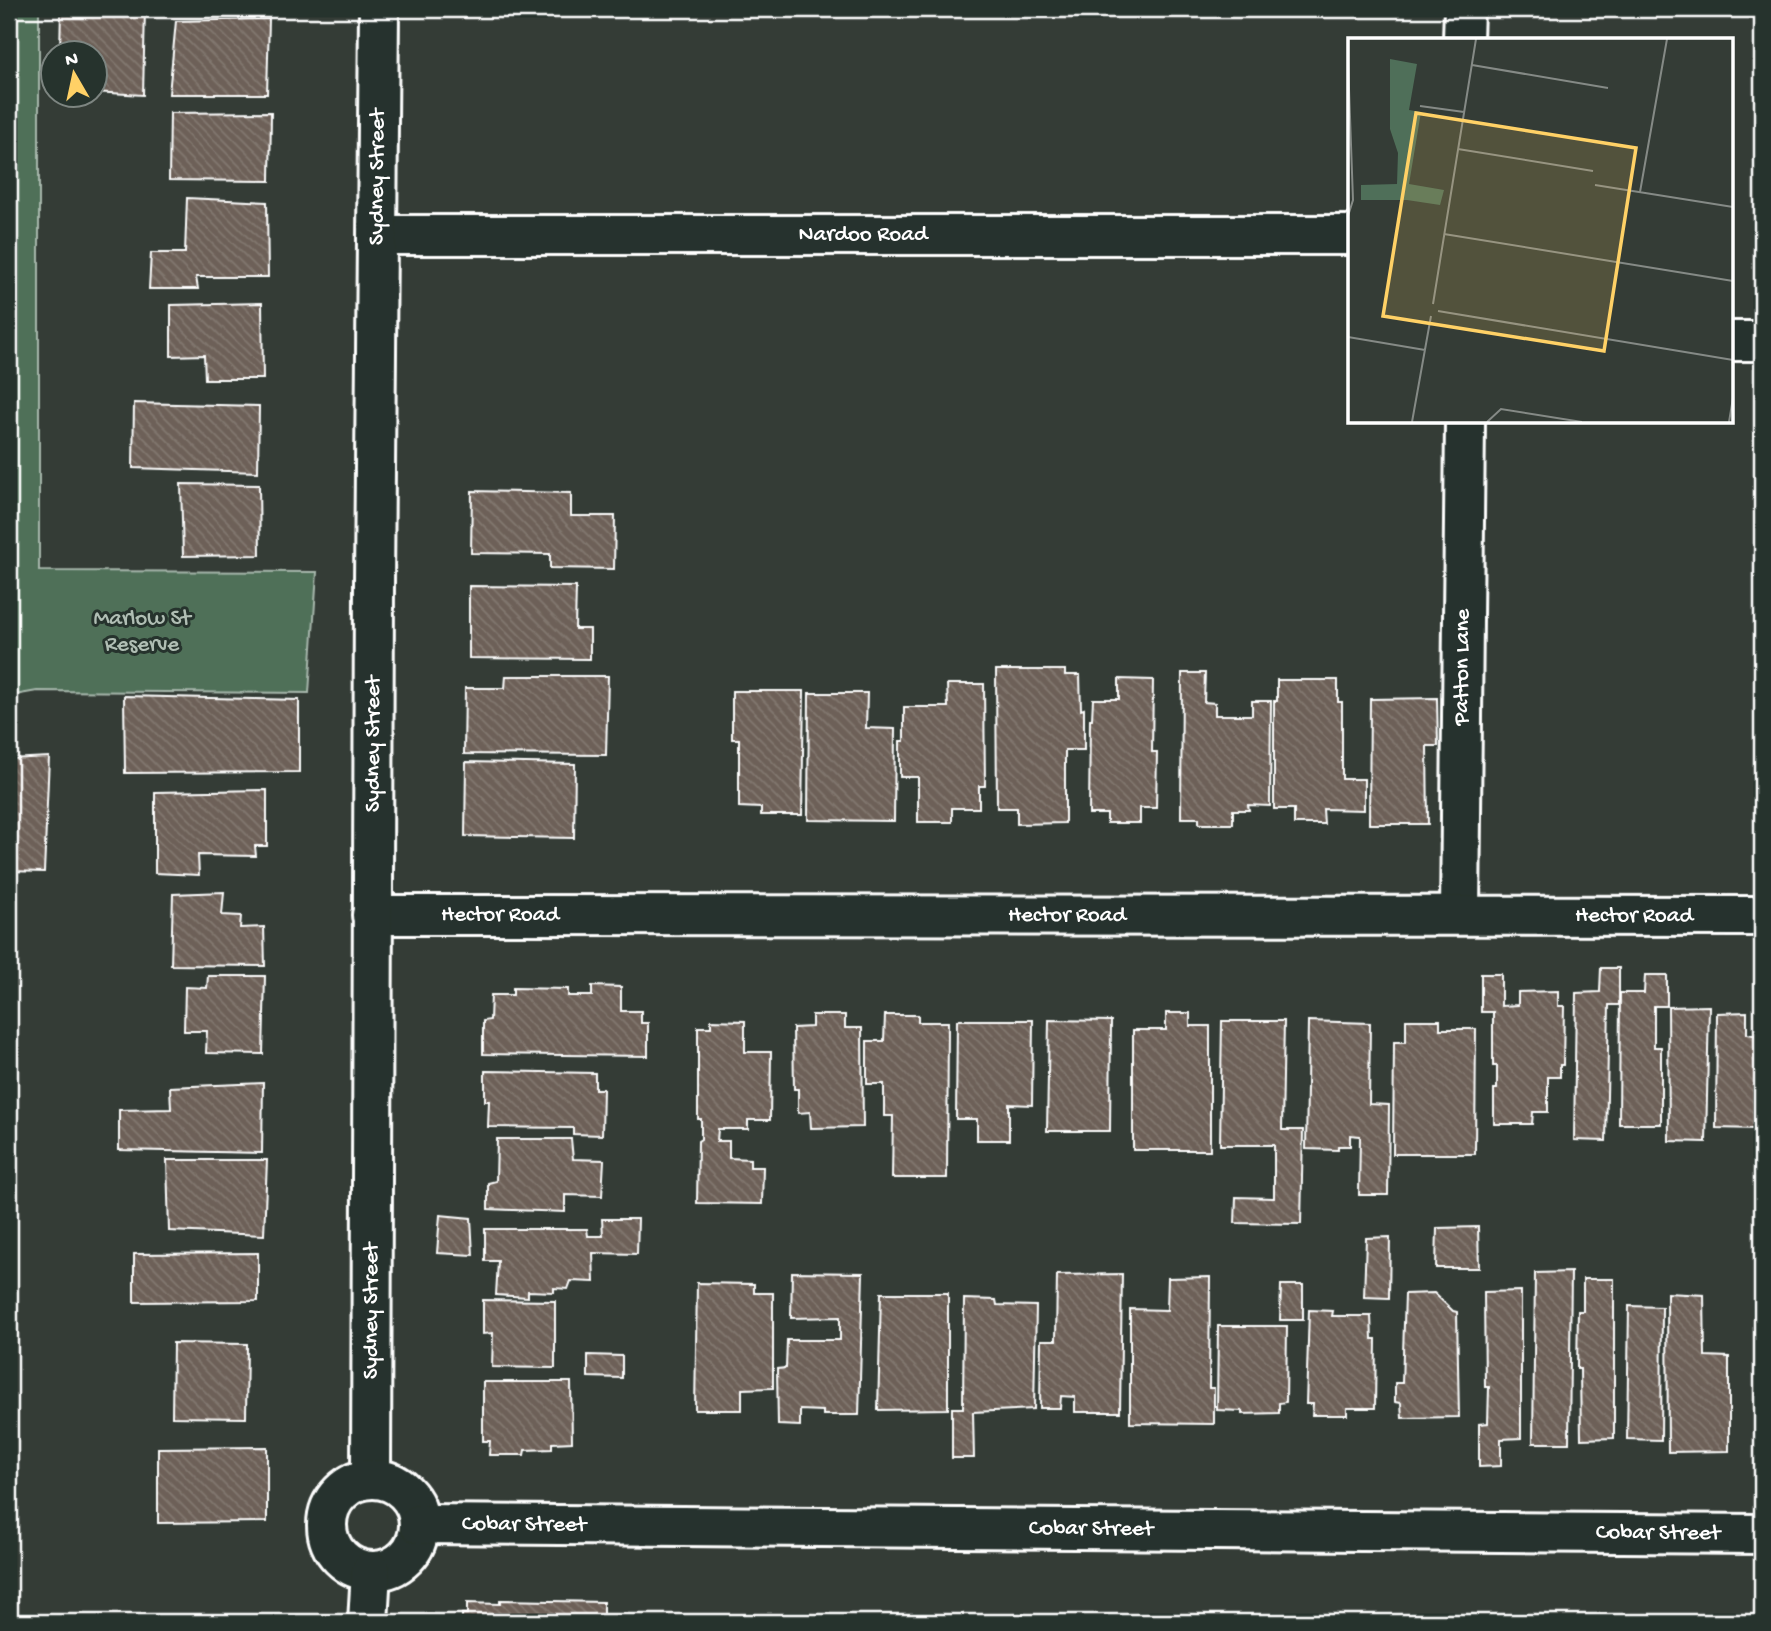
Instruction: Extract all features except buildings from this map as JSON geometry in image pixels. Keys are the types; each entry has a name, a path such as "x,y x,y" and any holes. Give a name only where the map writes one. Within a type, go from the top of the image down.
{"street":[{"name":"Sydney Street","path":"370,1479 379,9"},
{"path":"1463,38 1464,9"},
{"name":"Nardoo Road","path":"378,234 1348,235"},
{"path":"1732,341 1762,341"},
{"name":"Patton Lane","path":"1460,915 1465,424"},
{"name":"Hector Road","path":"372,915 1762,916"},
{"path":"370,1479 386,1480 404,1492 416,1509 419,1524 417,1539 410,1552 400,1563 386,1569 356,1567 343,1559 333,1547 328,1533 327,1517 332,1503 342,1490 356,1482 370,1479"},
{"name":"Cobar Street","path":"419,1524 1762,1534"},
{"path":"368,1622 371,1570"}],"green space":[{"name":"Marlow St Reserve","path":"9,9 39,9 39,571 317,572 309,693 37,691 9,696"}]}
